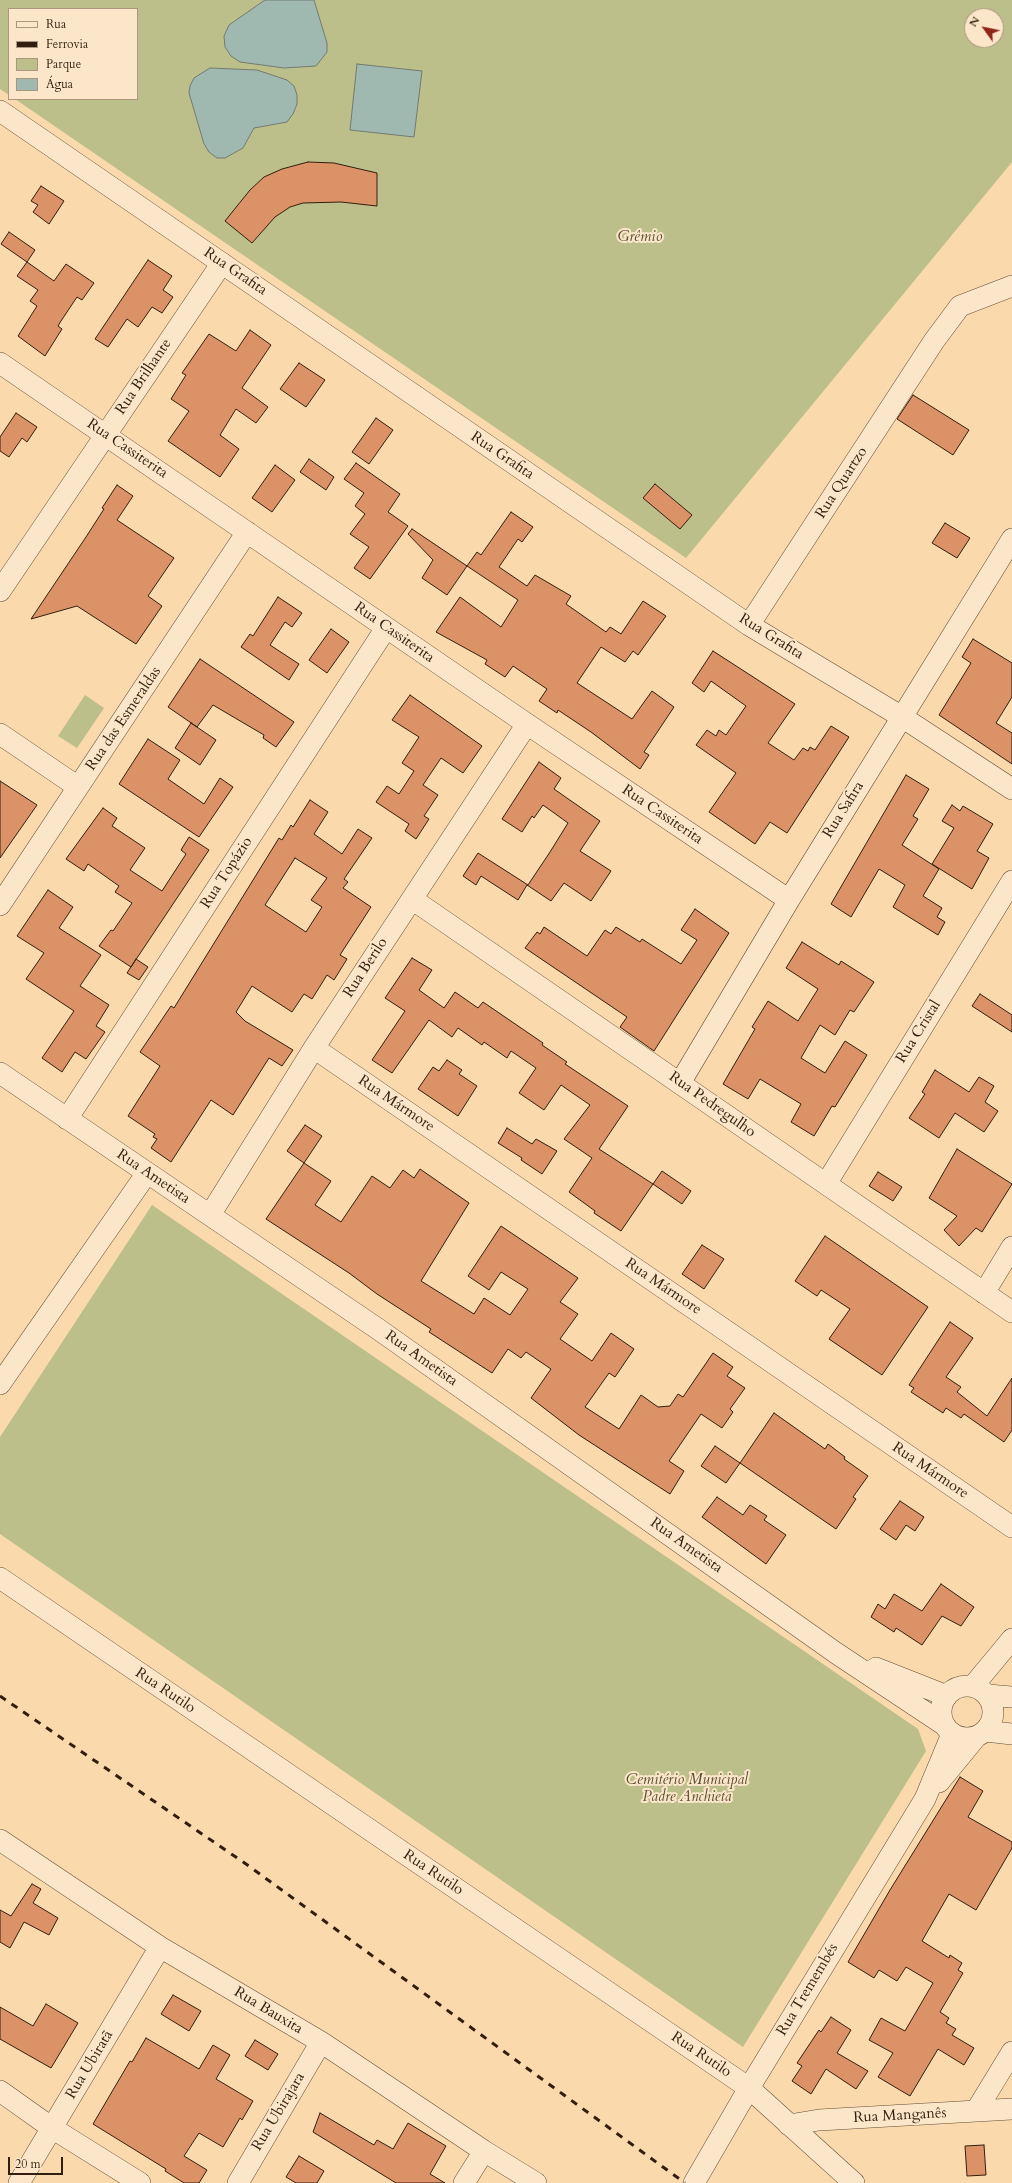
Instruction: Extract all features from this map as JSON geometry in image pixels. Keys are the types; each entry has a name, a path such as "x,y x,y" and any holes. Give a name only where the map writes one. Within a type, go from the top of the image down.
{"street":[{"name":"Rua Grafita","path":"0,111 749,625 902,717 1012,789"},
{"name":"Rua Brilhante","path":"0,591 222,263"},
{"name":"Rua Quartzo","path":"749,625 934,341 960,306 1012,286"},
{"name":"Rua Cassiterita","path":"0,364 105,434 527,724 789,900"},
{"name":"Rua das Esmeraldas","path":"0,905 247,532"},
{"name":"Rua Safira","path":"680,1083 789,900 1012,540"},
{"name":"Rua Topázio","path":"67,1119 386,628"},
{"name":"Rua Berilo","path":"210,1215 314,1048 527,724"},
{"path":"0,734 78,787"},
{"name":"Rua Cristal","path":"826,1184 1012,881"},
{"name":"Rua Pedregulho","path":"412,899 1012,1312"},
{"name":"Rua Mármore","path":"314,1048 1012,1527"},
{"name":"Rua Ametista","path":"0,1073 385,1334 836,1653 948,1729"},
{"path":"0,1384 147,1173"},
{"path":"984,1293 1012,1247"},
{"name":"Rua Rutilo","path":"0,1578 749,2088 854,2183"},
{"path":"982,1692 1012,1639"},
{"name":"Rua Ametista","path":"836,1653 947,1696"},
{"path":"982,1692 1012,1654"},
{"path":"1012,1697 958,1687 947,1696 941,1709 948,1729 964,1738 981,1734 1012,1734"},
{"path":"981,1734 994,1716 994,1708 982,1692"},
{"name":"Rua Tremembés","path":"925,1799 948,1729"},
{"name":"Rua Tremembés","path":"696,2180 749,2088 925,1799 981,1734"},
{"name":"Rua Bauxita","path":"0,1840 160,1947 321,2042 484,2151 536,2183"},
{"name":"Rua Ubiratã","path":"19,2183 160,1947"},
{"name":"Rua Ubirajara","path":"238,2183 321,2042"},
{"path":"976,2111 1012,2052"},
{"path":"0,2091 52,2128 140,2183"},
{"name":"Rua Manganês","path":"789,2125 819,2120 1012,2109"},
{"path":"464,2183 484,2151"}],"green space":[{"name":"Grêmio","path":"0,0 1012,0 1012,162 686,558 16,100 138,100 138,8 8,8 8,94 0,89"},
{"path":"85,695 104,708 77,748 58,736"},
{"name":"Cemitério Municipal Padre Anchieta","path":"152,1205 918,1729 926,1751 743,2047 0,1534 0,1437"}],"water":[{"path":"265,0 314,0 327,43 327,52 316,66 284,68 240,62 231,56 225,47 224,36 229,25"},
{"path":"357,64 422,71 414,137 350,130"},
{"path":"210,68 257,70 287,80 294,86 297,95 297,104 293,114 287,122 254,128 243,148 225,158 217,158 209,152 204,144 189,93 190,86 194,78"}],"building":[{"path":"308,162 334,163 377,173 377,206 341,202 303,203 290,207 275,217 252,243 225,221 250,190 264,177 282,169"},
{"path":"41,186 64,201 49,224 33,212 38,205 31,201"},
{"path":"9,232 35,250 27,262 1,244"},
{"path":"148,260 172,276 163,290 173,297 162,313 152,307 138,327 127,319 108,347 95,339"},
{"path":"27,262 54,281 66,264 94,283 82,300 77,297 58,326 62,329 45,356 18,336 37,306 30,301 38,290 17,276"},
{"path":"250,330 271,345 242,388 268,407 256,423 236,409 220,435 239,449 220,477 168,441 189,411 171,399 186,375 182,373 209,334 236,351"},
{"path":"299,363 325,380 306,407 280,389"},
{"path":"913,395 969,430 953,455 897,419"},
{"path":"16,413 37,427 27,442 22,438 9,457 0,451 0,437"},
{"path":"376,418 393,430 369,464 352,452"},
{"path":"309,459 334,477 326,490 300,472"},
{"path":"356,463 400,494 388,512 408,526 370,579 354,568 369,547 350,534 365,514 355,506 364,493 344,479"},
{"path":"275,465 295,480 272,512 252,498"},
{"path":"655,484 692,515 680,529 643,498"},
{"path":"117,485 133,496 117,520 174,558 148,596 162,606 136,644 77,606 31,619 104,509 102,508"},
{"path":"511,512 533,527 522,542 518,539 499,567 527,586 535,575 571,596 566,604 606,632 610,627 621,634 643,601 666,616 638,655 633,651 625,662 601,647 577,683 632,719 652,691 674,707 644,752 649,755 640,769 591,732 558,710 557,713 539,701 547,689 513,666 505,677 485,664 487,660 436,632 460,597 501,627 518,600 467,566 477,552 481,555"},
{"path":"945,523 970,538 957,558 932,543"},
{"path":"412,529 467,566 447,595 422,578 433,560 408,534"},
{"path":"278,597 302,613 292,627 285,622 270,645 299,664 289,680 241,647 250,634 253,636"},
{"path":"331,629 349,642 327,673 309,660"},
{"path":"973,639 1012,663 1012,697 996,723 1012,733 1012,764 939,715 971,663 962,657"},
{"path":"713,651 795,704 768,743 794,760 803,748 808,751 810,747 815,750 831,726 849,737 787,833 770,822 755,844 709,812 736,773 696,745 707,730 716,736 719,730 726,735 746,706 711,681 704,692 692,683"},
{"path":"200,659 294,722 276,747 263,738 264,735 213,705 197,727 168,707"},
{"path":"410,695 482,746 463,773 441,758 423,785 438,795 424,816 429,819 416,839 405,831 409,824 376,802 387,786 399,794 414,771 402,763 419,737 392,720"},
{"path":"191,723 216,740 200,765 175,748"},
{"path":"148,739 180,760 168,779 204,804 220,778 233,787 199,837 119,784"},
{"path":"539,762 561,778 554,789 600,821 580,851 611,871 591,901 564,883 551,901 527,885 518,900 481,876 476,885 463,876 478,853 528,885 550,852 568,823 543,805 534,818 532,816 522,832 502,819"},
{"path":"906,775 929,789 913,816 918,819 902,845 939,869 923,896 942,908 937,917 945,922 938,935 893,907 905,885 879,869 851,917 831,904"},
{"path":"0,781 37,805 0,858"},
{"path":"310,800 328,812 314,834 342,854 358,829 372,838 344,879 348,882 343,888 371,907 340,955 347,959 334,980 327,975 312,999 304,994 292,1012 252,986 236,1012 245,1021 293,1050 282,1066 269,1058 233,1115 211,1100 171,1162 151,1148 157,1139 153,1137 155,1134 128,1116 160,1066 140,1052 171,1006 174,1008 279,838 282,840 291,825 293,827","holes":["295,858 327,878 311,900 322,907 306,932 265,905"]},
{"path":"952,805 960,811 963,806 993,824 977,851 989,858 972,889 932,864 954,828 942,821"},
{"path":"103,808 117,818 112,826 145,848 130,870 162,891 186,854 181,850 189,837 209,850 131,967 99,946 111,930 113,931 132,903 115,892 119,886 88,864 84,871 66,859"},
{"path":"48,890 73,907 59,928 101,955 80,986 109,1005 96,1026 105,1032 86,1059 75,1052 62,1072 42,1058 74,1011 26,979 44,953 17,936"},
{"path":"695,909 729,933 654,1051 620,1027 627,1017 525,948 537,932 540,934 544,927 587,956 605,930 611,934 616,927 640,942 642,939 681,964 697,940 681,930"},
{"path":"802,942 839,965 841,961 874,982 854,1012 850,1010 835,1035 820,1025 801,1058 825,1073 845,1041 867,1055 835,1107 832,1106 814,1136 791,1122 801,1104 760,1079 748,1099 723,1084 755,1029 752,1027 768,1001 798,1021 818,989 786,968"},
{"path":"412,958 432,970 419,990 444,1008 455,992 478,1008 483,1002 543,1043 542,1045 567,1062 565,1064 628,1106 599,1149 653,1184 621,1231 594,1213 595,1211 569,1192 592,1158 564,1139 590,1105 561,1085 544,1110 519,1093 536,1068 511,1051 507,1058 484,1042 482,1045 458,1028 452,1037 429,1020 392,1073 372,1060 405,1011 385,998"},
{"path":"136,959 148,967 139,980 127,973"},
{"path":"980,994 1012,1015 1012,1032 972,1006"},
{"path":"447,1060 462,1070 459,1074 477,1086 458,1116 418,1089 433,1067 439,1071"},
{"path":"935,1070 969,1092 979,1077 994,1086 985,1102 998,1111 984,1132 955,1113 939,1138 909,1118 925,1094 922,1092"},
{"path":"305,1125 322,1136 304,1163 287,1151"},
{"path":"507,1128 532,1144 536,1139 557,1151 542,1174 521,1160 522,1158 498,1143"},
{"path":"957,1149 1012,1184 982,1232 976,1228 959,1246 944,1230 957,1216 929,1198"},
{"path":"304,1163 331,1181 315,1205 341,1222 372,1176 390,1188 403,1170 414,1178 420,1169 469,1203 421,1281 474,1314 484,1298 510,1315 528,1289 501,1272 489,1290 468,1276 501,1226 578,1278 560,1302 578,1314 560,1339 592,1361 611,1333 634,1349 615,1377 609,1373 585,1407 619,1429 641,1395 658,1407 670,1406 678,1394 683,1397 713,1353 733,1367 727,1376 745,1388 730,1409 733,1412 722,1428 701,1414 669,1461 684,1471 670,1494 579,1435 531,1398 551,1369 526,1352 521,1358 508,1349 492,1373 429,1332 431,1329 377,1294 349,1273 266,1219"},
{"path":"662,1171 691,1191 682,1204 653,1184"},
{"path":"878,1172 902,1187 893,1201 869,1186"},
{"path":"825,1236 928,1307 882,1375 829,1339 850,1309 821,1290 817,1296 795,1281"},
{"path":"702,1245 724,1259 704,1289 682,1274"},
{"path":"950,1322 973,1338 946,1377 961,1387 957,1392 987,1416 1012,1378 1012,1430 1004,1442 964,1414 961,1418 946,1408 943,1413 911,1392 914,1388 909,1385"},
{"path":"774,1413 825,1449 828,1444 845,1457 844,1459 868,1476 853,1497 856,1499 836,1529 740,1463"},
{"path":"715,1446 740,1463 726,1483 701,1466"},
{"path":"717,1497 743,1515 750,1505 767,1516 764,1520 786,1535 766,1564 702,1517"},
{"path":"900,1501 924,1517 915,1531 906,1525 896,1540 880,1529"},
{"path":"941,1584 974,1607 961,1626 942,1616 922,1645 896,1628 894,1632 871,1617 878,1604 885,1609 894,1594 922,1611"},
{"path":"960,1777 983,1791 968,1817 1012,1842 1012,1848 976,1910 949,1894 922,1941 949,1958 950,1955 962,1963 958,1970 963,1973 940,2012 949,2018 946,2023 956,2029 952,2035 974,2048 964,2065 938,2049 910,2096 878,2077 893,2053 869,2040 881,2018 905,2031 933,1983 906,1967 897,1981 879,1970 874,1978 848,1962 890,1890"},
{"path":"32,1884 41,1889 33,1903 58,1918 49,1935 24,1922 10,1948 0,1942 0,1910 11,1916"},
{"path":"173,1995 201,2011 189,2031 161,2014"},
{"path":"46,2004 78,2023 51,2068 0,2039 0,2007 33,2026"},
{"path":"831,2017 851,2030 837,2053 868,2071 856,2089 826,2069 811,2094 792,2081 802,2066 797,2063 819,2030 821,2032"},
{"path":"146,2038 199,2069 213,2045 230,2055 216,2079 253,2101 242,2120 240,2118 223,2147 199,2133 184,2156 207,2170 199,2183 184,2183 165,2171 166,2169 93,2124 130,2061 132,2062"},
{"path":"255,2040 278,2054 268,2070 245,2056"},
{"path":"320,2113 374,2145 377,2140 393,2149 408,2123 446,2146 430,2174 445,2183 396,2183 313,2132"},
{"path":"984,2145 986,2175 967,2176 965,2146"},
{"path":"299,2156 324,2171 317,2183 296,2183 286,2177"}],"railway":[{"path":"0,1696 246,1864 685,2183"}]}
